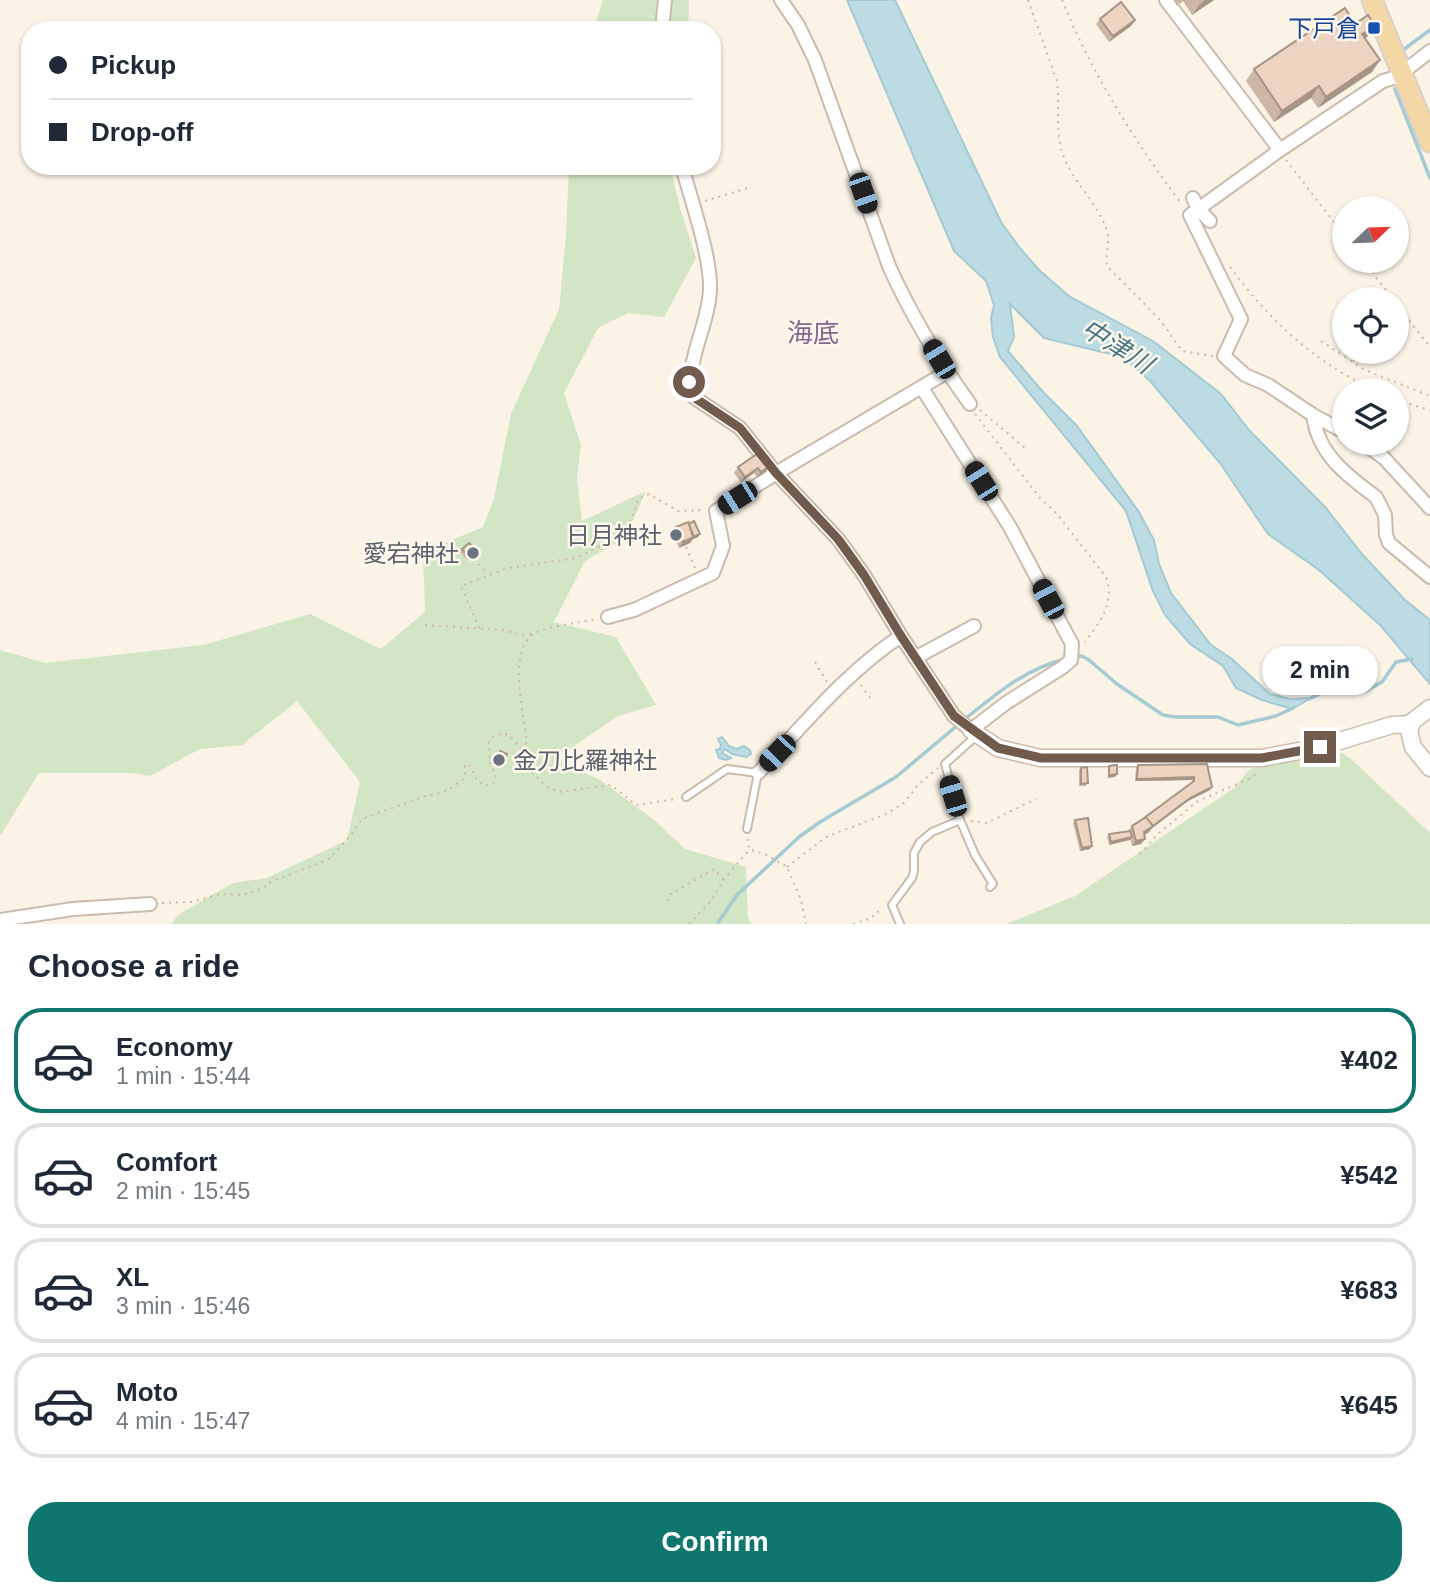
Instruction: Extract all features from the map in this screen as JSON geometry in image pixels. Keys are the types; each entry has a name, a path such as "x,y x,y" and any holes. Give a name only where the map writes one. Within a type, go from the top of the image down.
{"main road":[{"path":"1372,0 1430,142"}],"street":[{"path":"663,21 665,0"},
{"path":"780,0 798,25 815,60 903,298 947,372 970,404"},
{"path":"1166,0 1280,150"},
{"path":"1194,207 1383,81 1397,78 1430,51"},
{"path":"684,175 710,272 708,309 689,382 692,396 740,428 776,473 838,539 954,716 974,732 998,748 1041,758 1262,758 1320,747 1420,716"},
{"path":"1194,207 1206,250 1241,319 1224,356 1245,375 1268,385 1332,425"},
{"path":"1194,207 1210,221"},
{"path":"608,617 634,610 713,573 723,546 716,514 721,508 947,372"},
{"path":"922,388 1010,527 1059,616 1072,650 1071,660 1063,667 1006,703 974,732"},
{"path":"1313,415 1318,439 1336,465 1381,504 1389,543 1430,577"},
{"path":"1380,455 1430,508"},
{"path":"915,658 967,626"},
{"path":"758,773 853,674 878,651 901,636"},
{"path":"1420,716 1409,730 1413,747 1430,768"},
{"path":"0,920 24,920 74,909 150,904"}],"lane":[{"path":"974,732 945,764 975,855 993,884 990,887"},
{"path":"686,797 727,769 758,773 747,829"},
{"path":"900,924 892,905 912,878 914,853 920,842 932,832 963,820"}],"path":[{"path":"1028,0 1058,81 1057,131 1063,153 1070,170 1106,228 1107,266 1160,320 1182,351 1197,355 1224,356"},
{"path":"1062,0 1095,73 1142,150 1194,207"},
{"path":"1280,150 1332,219"},
{"path":"692,205 747,188"},
{"path":"1226,262 1256,302 1290,336 1327,364 1352,378"},
{"path":"1372,273 1384,287"},
{"path":"1409,321 1430,347"},
{"path":"1321,341 1332,348"},
{"path":"1355,364 1430,396"},
{"path":"970,404 1024,448"},
{"path":"970,404 971,409 1040,498 1057,514 1106,577 1109,597 1101,620 1082,647 1072,650"},
{"path":"1409,404 1430,410"},
{"path":"479,628 461,586 508,568 576,558 622,535 632,518 638,499 649,494 678,511 700,509 716,514"},
{"path":"686,547 700,578"},
{"path":"478,564 489,575"},
{"path":"425,625 532,634 608,617"},
{"path":"522,751 527,742 518,666 522,648 532,634"},
{"path":"815,662 833,695"},
{"path":"853,674 870,698"},
{"path":"150,904 192,902 220,894 242,895 264,888 268,883 329,859 362,819 428,795 438,795 462,781 465,777 465,766 469,764 478,782 493,784 496,778 490,762 489,742 502,733 510,736 522,751 526,767 547,787 559,792 611,785 636,804 686,797"},
{"path":"1140,855 1159,833 1198,801 1251,778 1262,768 1262,758"},
{"path":"787,867 826,837 886,814 904,803 930,773 945,764"},
{"path":"963,820 987,823 1036,799"},
{"path":"747,829 750,850"},
{"path":"750,850 767,855 787,867 801,900 806,924"},
{"path":"689,924 711,901 724,879 750,850"},
{"path":"668,901 669,895 714,869 724,879"},
{"path":"853,924 872,919 875,913 892,905"},
{"path":"1343,924 1356,924"}],"green space":[{"path":"603,0 689,0 688,21 596,21"},
{"path":"569,175 672,175 696,258 664,317 628,313 598,328 564,393 581,445 577,479 582,521 646,491 625,538 585,561 554,622 616,637 656,705 618,716 558,757 599,779 654,820 685,849 746,867 748,918 752,924 171,924 178,915 233,883 267,878 347,840 360,782 297,701 242,745 200,749 150,776 132,773 39,773 0,836 0,650 45,663 203,645 310,614 381,649 425,612 423,552 483,527 494,499 511,414 559,309"},
{"path":"1328,749 1351,759 1430,833 1430,924 1006,924 1075,896 1234,788 1248,771 1266,758"}],"water":[{"name":"中津川","path":"847,0 895,0 1001,222 1039,270 1070,297 1153,341 1221,394 1249,430 1326,508 1362,554 1405,600 1430,620 1430,684 1381,626 1319,570 1268,534 1220,463 1150,381 1123,357 1044,338 1010,304 1014,337 1008,351 1077,426 1139,512 1154,540 1159,564 1171,593 1211,645 1232,659 1270,694 1290,699 1311,698 1292,709 1262,700 1236,688 1223,666 1190,644 1165,615 1153,591 1126,511 1000,357 993,337 991,318 994,305 986,281 954,251"},
{"path":"722,737 729,746 736,749 744,746 751,754 746,757 732,754 725,749 722,753 731,758 719,758 716,750 720,749 718,739"}],"building":[{"path":"1121,2 1135,20 1113,36 1100,19"},
{"path":"1345,8 1355,24 1368,15 1375,26 1362,34 1380,60 1326,97 1319,86 1282,111 1254,69"},
{"path":"760,452 770,466 761,472 758,468 745,477 738,467"},
{"path":"694,521 700,534 693,537 689,524"},
{"path":"688,522 694,537 683,542 676,527"},
{"path":"469,543 476,550 469,557 462,549"},
{"path":"500,751 507,754 504,760 498,757"},
{"path":"1207,764 1212,787 1190,798 1153,826 1144,818 1194,781 1194,777 1137,779 1138,765"},
{"path":"1117,765 1117,774 1109,775 1109,766"},
{"path":"1087,767 1088,783 1081,784 1081,768"},
{"path":"1146,817 1153,826 1144,832 1145,839 1136,841 1132,826"},
{"path":"1088,818 1092,846 1082,848 1075,820"},
{"path":"1130,831 1132,837 1111,842 1109,834"}],"waterway":[{"path":"1403,50 1430,30"},
{"path":"1395,89 1430,178"},
{"path":"1073,657 1082,656 1089,660 1117,684 1163,715 1218,717 1238,725 1276,716 1293,708"},
{"path":"965,719 1024,676 1065,659"},
{"path":"1309,699 1330,689 1366,691 1382,682 1396,662 1412,659"},
{"path":"717,924 737,895 799,837 896,777 959,724"}],"place":[{"name":"下戸倉","path":"1374,28"},
{"name":"日月神社","path":"676,535"},
{"name":"愛宕神社","path":"473,553"},
{"name":"金刀比羅神社","path":"499,760"}],"district":[{"name":"海底","path":"813,333"}],"route":[{"path":"689,382 692,396 740,428 776,473 838,539 954,716 998,748 1041,758 1262,758 1320,747"}]}
